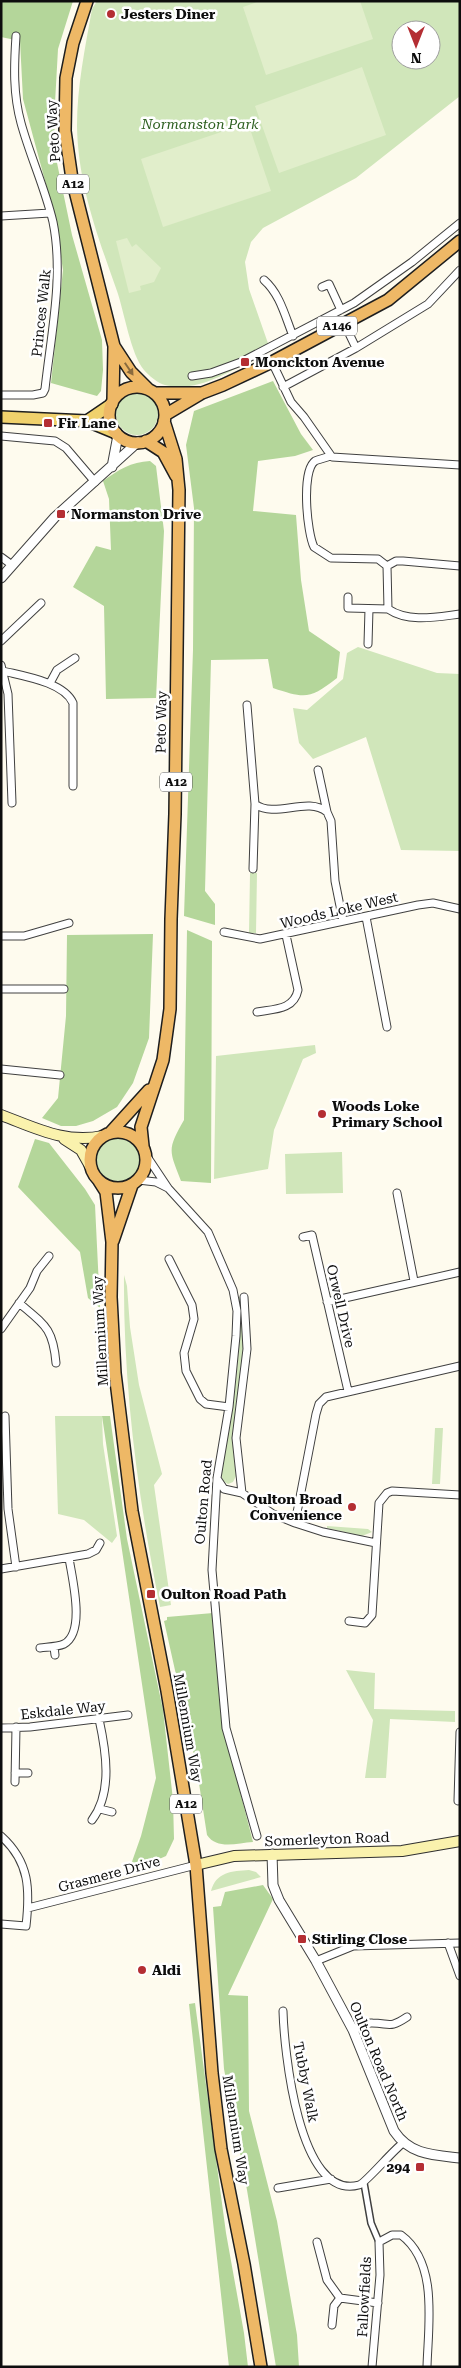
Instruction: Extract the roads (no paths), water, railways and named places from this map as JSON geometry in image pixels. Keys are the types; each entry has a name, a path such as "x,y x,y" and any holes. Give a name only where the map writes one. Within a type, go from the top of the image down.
{"highway":[{"name":"Peto Way","path":"87,1 73,43 66,78 65,131 72,179 114,346 113,402"},
{"name":"A146","path":"165,418 202,393 272,362 388,300 460,241"},
{"name":"Peto Way","path":"114,346 131,372 151,391"},
{"path":"132,388 151,391 162,403 165,418 158,433 142,442 131,442 117,434 110,419 113,402 125,390 132,388"},
{"name":"A146","path":"151,391 202,393"},
{"name":"Peto Way","path":"144,1150 141,1127 167,1045 170,1009 175,814 178,480 176,459 165,418"},
{"name":"Peto Way","path":"142,442 163,452 178,480"},
{"name":"Peto Way","path":"106,1134 142,1100 155,1082"},
{"path":"125,1132 138,1140 144,1150 145,1168 135,1182 112,1188 100,1181 90,1166 93,1146 106,1134 125,1132"},
{"name":"Millennium Way","path":"100,1181 106,1192 112,1242 111,1298 116,1373 132,1511 167,1691 196,1865 212,2073 221,2149 244,2264 261,2367"},
{"name":"Millennium Way","path":"112,1242 135,1182"}],"main road":[{"path":"87,421 113,402"},
{"path":"1,417 87,421 117,434"},
{"path":"1,1115 61,1137 78,1140 106,1134"},
{"path":"61,1137 81,1150 90,1166"},
{"name":"Somerleyton Road","path":"196,1865 234,1856 272,1854 330,1855 402,1851 460,1841"}],"street":[{"name":"Princes Walk","path":"1,395 33,395 43,393 45,389 58,268 52,220 21,122 16,100 14,68 16,36"},
{"path":"1,216 50,213"},
{"path":"192,376 226,368 293,336 341,310 360,299 412,262 460,223"},
{"path":"283,387 356,348 428,304 460,270"},
{"path":"264,280 271,286 280,302 293,336"},
{"path":"322,287 329,284 341,310"},
{"path":"360,299 367,311"},
{"path":"344,323 356,348"},
{"path":"272,362 291,402 304,417 330,456"},
{"path":"112,468 117,434"},
{"path":"1,436 56,441 66,448 95,482"},
{"path":"1,578 55,517 142,442"},
{"path":"387,566 378,559 330,558 314,547 307,519 309,469 314,461 330,456 341,459 460,466"},
{"path":"1,556 12,565"},
{"path":"387,566 396,561 460,566"},
{"path":"387,566 388,609"},
{"path":"348,597 348,608 388,609 398,616 411,618 460,614"},
{"path":"1,641 41,603"},
{"path":"368,644 370,609"},
{"path":"50,683 57,670 75,658"},
{"path":"2,668 50,683 67,694 73,702 73,786"},
{"path":"2,668 8,694 12,803"},
{"path":"247,705 255,804 253,869"},
{"path":"318,770 327,812 332,821 336,881 344,921"},
{"path":"255,804 268,809 316,807 327,812"},
{"name":"Woods Loke West","path":"224,932 260,939 433,903 460,909"},
{"path":"366,917 387,1027"},
{"path":"1,936 24,936 69,923"},
{"path":"257,1012 286,1006 293,1003 297,997 298,990 286,935"},
{"path":"1,989 64,990"},
{"path":"1,1068 60,1075"},
{"name":"Oulton Road","path":"144,1150 168,1188 208,1232 233,1290 236,1311 236,1336 229,1407 217,1478 212,1570 226,1728 257,1836"},
{"path":"135,1182 156,1182 168,1188"},
{"path":"397,1193 414,1281"},
{"name":"Orwell Drive","path":"304,1237 312,1235 348,1391"},
{"path":"1,1329 30,1288 37,1271 49,1256"},
{"path":"169,1259 192,1305 194,1319 184,1353 186,1371 200,1399 206,1404 229,1407"},
{"path":"328,1302 460,1272"},
{"path":"242,1492 236,1438 247,1349 244,1298"},
{"path":"19,1303 46,1327 54,1340 56,1363"},
{"path":"295,1524 316,1414 319,1404 326,1397 460,1366"},
{"path":"5,1416 8,1510 16,1567"},
{"path":"217,1478 224,1489 242,1492 273,1514 295,1524 376,1543"},
{"path":"349,1621 365,1623 372,1615 379,1503 387,1492 460,1495"},
{"path":"1,1569 88,1554 96,1550 100,1543"},
{"path":"40,1648 64,1644 73,1635 77,1619 69,1558"},
{"path":"54,1646 55,1656"},
{"name":"Eskdale Way","path":"1,1728 128,1715"},
{"path":"92,1820 100,1809 106,1764 99,1719"},
{"path":"16,1727 16,1782"},
{"path":"458,1802 460,1732"},
{"path":"16,1773 28,1773"},
{"path":"100,1809 112,1812"},
{"path":"1,1836 18,1856 26,1872 28,1908 26,1926 1,1924"},
{"name":"Oulton Road North","path":"272,1854 273,1884 279,1900 316,1961 353,2030 394,2131 403,2143"},
{"name":"Grasmere Drive","path":"28,1908 196,1865"},
{"path":"448,1943 460,1976"},
{"path":"316,1961 353,1946 460,1943"},
{"name":"Tubby Walk","path":"283,2011 284,2045 294,2101 312,2155 331,2179"},
{"path":"353,2030 370,2022 388,2026 394,2025 407,2017"},
{"path":"278,2188 331,2179 340,2184 351,2186 364,2183 381,2162 403,2143 411,2149 460,2158"},
{"path":"364,2183 371,2223 380,2242"},
{"name":"Fallowfields","path":"372,2367 378,2303 380,2242 392,2235 401,2235 416,2251 430,2293 428,2367"},
{"path":"316,2242 327,2280 340,2298 378,2303"},
{"path":"332,2324 334,2306 340,2298"}],"place":[{"name":"Jesters Diner","path":"111,14"},
{"name":"Monckton Avenue","path":"245,362"},
{"name":"Fir Lane","path":"48,423"},
{"name":"Normanston Drive","path":"61,514"},
{"name":"Woods Loke Primary School","path":"322,1114"},
{"name":"Oulton Broad Convenience","path":"352,1507"},
{"name":"Oulton Road Path","path":"151,1594"},
{"name":"Stirling Close","path":"302,1939"},
{"name":"Aldi","path":"142,1970"},
{"name":"294","path":"420,2167"}],"park label":[{"name":"Normanston Park","path":"200,124"}]}
